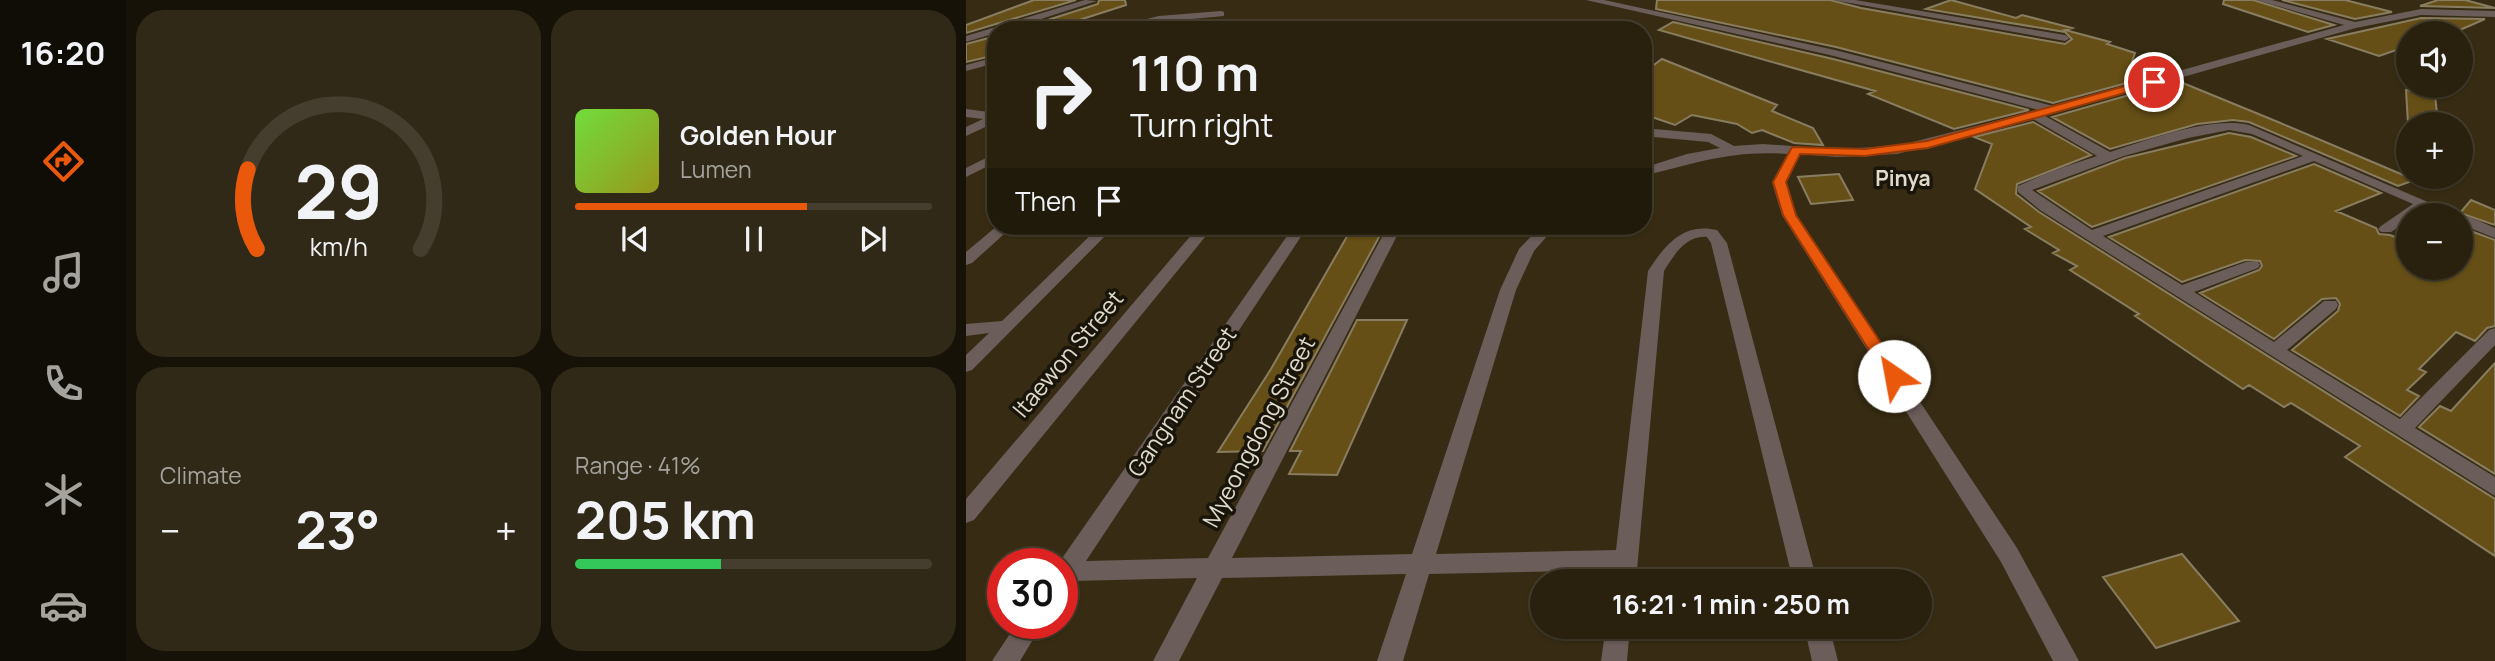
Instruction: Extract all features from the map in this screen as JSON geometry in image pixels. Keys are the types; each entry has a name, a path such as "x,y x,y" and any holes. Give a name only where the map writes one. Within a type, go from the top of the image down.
{"street":[{"path":"1591,0 1835,53 2053,110"},
{"path":"1638,10 1654,0"},
{"path":"1838,0 2065,38"},
{"path":"2260,0 2355,24"},
{"path":"1025,21 1091,1"},
{"path":"1652,169 1732,149 1837,153 1897,150 2035,115 2355,24 2421,12 2495,14"},
{"path":"1150,21 1221,14"},
{"path":"966,39 987,33"},
{"path":"966,69 987,63"},
{"path":"966,69 987,72"},
{"path":"966,113 987,116"},
{"path":"2035,115 2109,157"},
{"path":"966,132 987,122"},
{"path":"2421,203 2256,131 2226,125 2109,157 2025,186 2023,189 2027,195 2495,488"},
{"path":"1652,133 1710,138 1732,149"},
{"path":"1796,150 1779,182 1789,215 2009,555 2066,661"},
{"path":"2092,235 2315,156"},
{"path":"966,173 987,161"},
{"path":"2386,229 2396,222"},
{"path":"2473,224 2495,233"},
{"path":"1626,569 1656,271 1671,247 1700,230 1712,233 1719,243 1802,569"},
{"path":"966,260 995,235"},
{"path":"966,366 1099,235"},
{"name":"Itaewon Street","path":"966,514 1199,235"},
{"name":"Gangnam Street","path":"1078,555 1295,235"},
{"name":"Myeongdong Street","path":"1166,661 1390,235"},
{"path":"1390,661 1508,290 1527,249 1540,235"},
{"path":"2182,291 2252,265"},
{"path":"2276,350 2330,305"},
{"path":"966,330 1006,326"},
{"path":"2403,428 2495,334"},
{"path":"1078,573 1421,562 1600,569"},
{"path":"1005,661 1020,639"},
{"path":"1614,661 1617,639"},
{"path":"1819,639 1825,661"}],"building":[{"path":"1034,0 1076,0 1006,21 987,21 987,27 966,33 966,25"},
{"path":"1099,0 1125,0 1126,5 1076,21 1044,21 1098,4"},
{"path":"1657,0 1830,0 1861,8 2065,44 2072,39 2065,32 1926,9 1951,0 2016,18 2022,15 2072,28 2065,30 2110,42 2107,44 2135,53 2132,62 2160,74 2053,103 1836,47 1656,9"},
{"path":"2224,0 2253,0 2334,25 2308,32 2223,4"},
{"path":"2282,0 2345,0 2392,12 2355,19"},
{"path":"2438,0 2465,0 2495,8 2420,6"},
{"path":"2421,18 2485,19 2473,24 2473,21 2408,21"},
{"path":"1673,22 1833,59 2029,110 1954,129 1868,94 1875,91 1659,30"},
{"path":"2396,24 2396,50 2379,56 2327,39"},
{"path":"987,38 987,57 966,62 966,44"},
{"path":"1662,59 1777,105 1772,111 1813,128 1823,145 1794,143 1762,130 1752,133 1737,124 1692,115 1675,125 1652,117 1652,66"},
{"path":"2178,81 2396,172 2396,185 2249,122 2233,120 2197,124 2110,149 2052,117"},
{"path":"2406,98 2435,98 2437,112 2407,112"},
{"path":"2033,122 2091,155 2017,184 2016,194 2039,212 2495,499 2495,556 2345,457 2360,446 2291,403 2284,407 2249,385 2243,389 2210,367 2135,316 2139,314 2070,270 2077,266 2053,253 2059,250 2025,229 2031,227 1975,189 1992,144 1974,137"},
{"path":"2229,133 2251,137 2296,156 2092,227 2038,191 2125,158"},
{"path":"2314,164 2381,193 2336,211 2376,228 2379,234 2396,237 2396,280 2473,280 2473,232 2495,240 2495,326 2487,328 2475,341 2456,332 2419,369 2426,372 2407,390 2419,396 2400,416 2292,350 2338,311 2340,304 2336,298 2322,299 2274,339 2200,293 2259,270 2262,266 2260,261 2245,260 2182,282 2109,237"},
{"path":"1839,174 1853,200 1811,204 1798,177"},
{"path":"2471,200 2495,210 2495,225 2473,217 2473,203 2468,203"},
{"path":"1348,235 1380,235 1263,451 1218,452 1271,369"},
{"path":"1357,320 1407,320 1337,475 1289,474 1301,451 1290,451"},
{"path":"2495,363 2495,474 2419,427 2440,406 2451,411"},
{"path":"2182,554 2239,621 2156,648 2103,577"}],"district":[{"name":"Pinya","path":"1903,179"}],"route":[{"path":"1894,376 1789,215 1779,182 1796,150 1865,153 1928,145 2154,82"}]}
